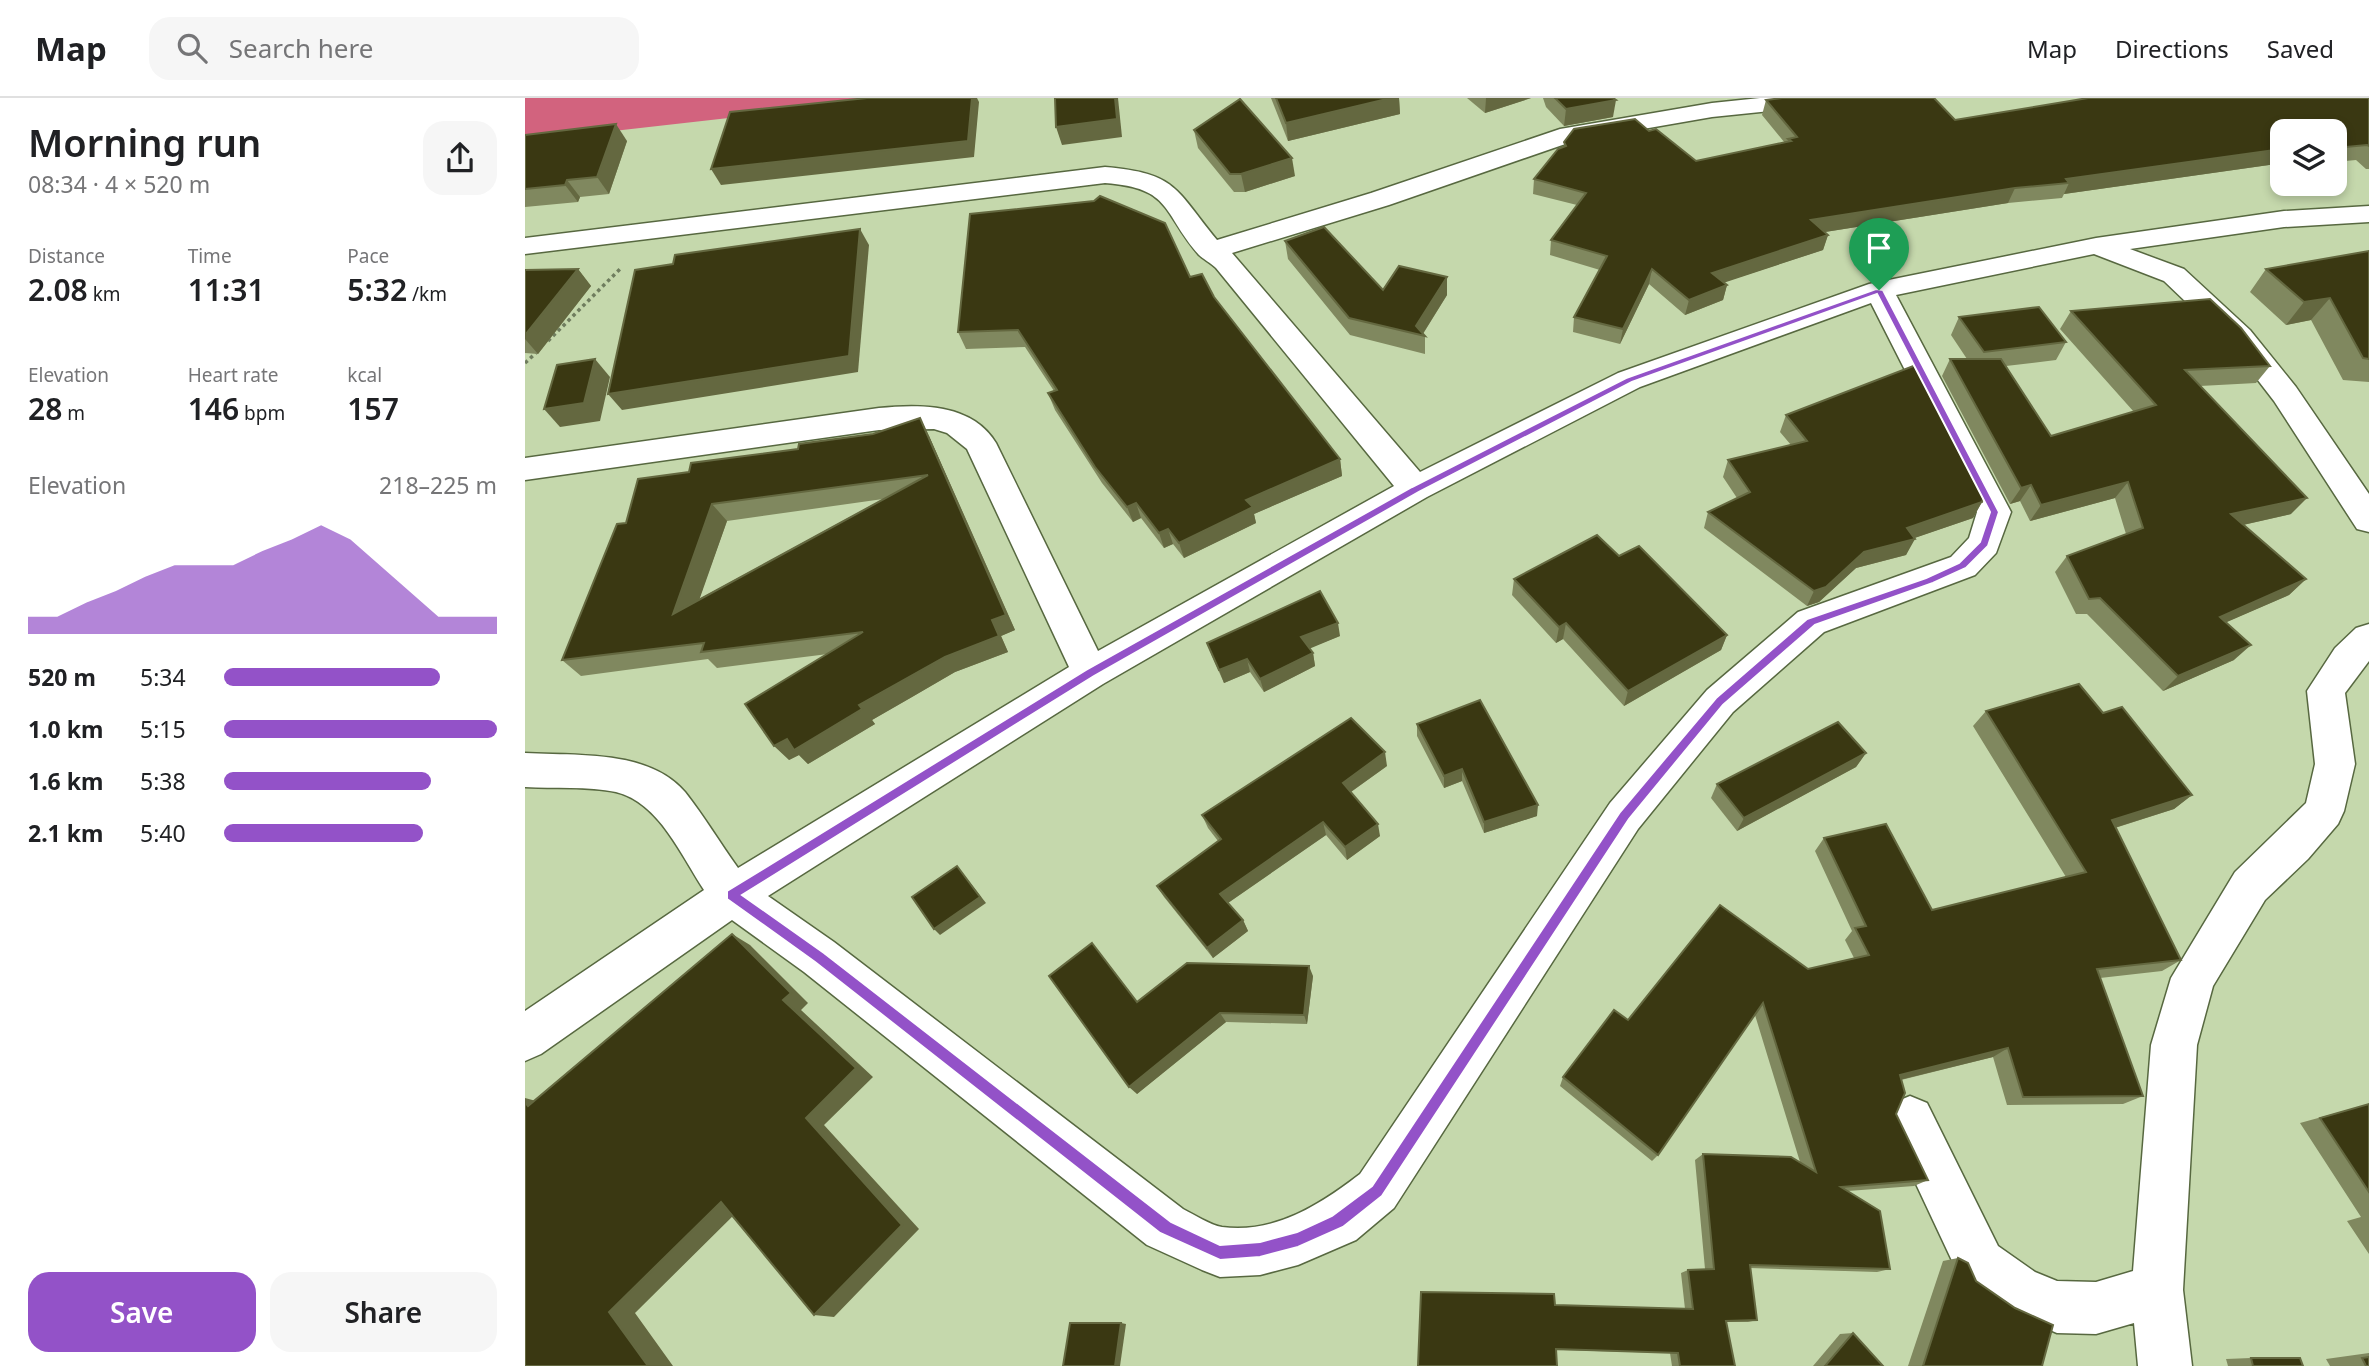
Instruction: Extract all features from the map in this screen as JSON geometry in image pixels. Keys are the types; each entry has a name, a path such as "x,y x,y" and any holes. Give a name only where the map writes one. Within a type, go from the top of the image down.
{"street":[{"path":"1210,251 1380,199 1569,134 1712,110 1830,98"},
{"path":"525,246 1105,174 1131,174 1153,180 1167,189 1210,251 1226,262 1415,489"},
{"path":"525,1038 731,895 1090,673 1415,489 1629,380 1879,290 2096,246 2184,232 2284,219 2369,214"},
{"path":"2174,275 2184,232"},
{"path":"2096,246 2174,275 2240,337 2285,394 2369,520"},
{"path":"525,770 617,775 646,786 669,803 731,895 820,957 1165,1227 1220,1252 1260,1250 1298,1240 1338,1222 1377,1191 1624,816 1720,701 1811,622 1952,571 1963,566 1984,544 1994,512 1879,290"},
{"path":"525,469 907,416 931,416 952,421 969,430 980,443 1090,673"},
{"path":"2165,1366 2157,1290 2174,1045 2193,978 2250,886 2294,846 2324,811 2335,764 2326,691 2348,659 2369,638"},
{"path":"1910,1120 1980,1264 2017,1290 2057,1307 2096,1308 2157,1290"}],"path":[{"path":"525,363 660,230"}],"shaded area":[{"path":"525,98 906,98 525,141"}],"building":[{"path":"867,98 972,98 968,141 711,169 730,112"},
{"path":"1055,98 1115,98 1117,119 1056,127"},
{"path":"1276,98 1391,98 1286,123"},
{"path":"1555,98 1613,98 1616,100 1566,109"},
{"path":"1934,98 1955,120 2088,98 2369,98 2369,146 2347,147 2347,119 2270,119 2270,151 2066,179 2069,183 2015,188 1811,220 1828,235 1712,273 1727,285 1689,300 1652,269 1623,329 1574,317 1607,256 1551,240 1586,193 1534,179 1558,149 1566,146 1564,142 1574,129 1635,119 1649,131 1656,129 1696,161 1791,141 1788,139 1797,137 1766,100"},
{"path":"1240,99 1292,158 1241,174 1230,174 1194,130"},
{"path":"616,124 597,177 567,180 565,185 525,189 525,135"},
{"path":"1100,196 1165,223 1190,277 1202,274 1214,297 1340,459 1246,500 1253,507 1179,543 1168,529 1159,533 1136,503 1127,507 1095,467 1048,393 1057,390 1018,330 958,332 970,214 1094,201"},
{"path":"1324,227 1383,290 1399,266 1447,277 1416,326 1425,336 1349,318 1285,241"},
{"path":"860,229 849,356 608,394 635,270 673,264 675,255"},
{"path":"2369,251 2369,359 2363,358 2330,298 2304,302 2266,269"},
{"path":"578,269 525,335 525,270"},
{"path":"2210,299 2241,328 2270,366 2185,370 2307,498 2231,514 2306,579 2220,617 2251,645 2178,676 2100,598 2089,599 2067,556 2143,528 2128,482 2041,505 2031,485 2021,488 1950,359 2001,359 2051,436 2156,405 2071,311"},
{"path":"2039,307 2066,342 1984,352 1959,317"},
{"path":"595,359 584,403 544,409 557,365"},
{"path":"1916,365 1984,496 1982,502 1907,528 1915,539 1864,552 1826,587 1814,591 1708,512 1750,492 1728,460 1807,441 1786,415"},
{"path":"920,418 1006,615 992,620 999,636 945,657 900,682 859,705 862,709 794,750 787,739 774,746 745,704 863,632 701,652 704,643 562,660 617,524 626,523 638,479 689,472 691,463 798,449 799,444 873,434","holes":["928,475 673,614 712,504"]},
{"path":"1597,535 1619,556 1639,546 1727,635 1628,691 1566,623 1559,627 1514,579"},
{"path":"1320,591 1338,623 1301,637 1313,653 1260,679 1247,659 1219,670 1207,643"},
{"path":"2079,684 2103,713 2122,707 2192,795 2112,820 2181,960 2097,969 2143,1096 2023,1097 2008,1048 1900,1075 1905,1093 1896,1114 1928,1180 1841,1187 1880,1211 1890,1269 1750,1265 1757,1320 1726,1321 1735,1366 1680,1366 1678,1353 1556,1349 1557,1366 1418,1366 1421,1292 1554,1294 1555,1305 1693,1309 1688,1270 1714,1269 1703,1154 1791,1157 1816,1172 1763,1003 1658,1155 1563,1077 1614,1010 1628,1020 1720,905 1808,969 1869,955 1855,928 1866,926 1824,838 1886,824 1932,910 2086,872 1986,711"},
{"path":"1480,700 1538,805 1484,822 1462,769 1444,776 1417,724"},
{"path":"1351,718 1385,752 1343,783 1378,824 1345,847 1323,822 1220,894 1243,920 1207,948 1157,886 1221,839 1202,815"},
{"path":"1838,722 1866,753 1744,818 1717,784"},
{"path":"957,866 980,897 934,929 912,897"},
{"path":"732,934 791,993 783,1000 856,1068 806,1118 902,1225 814,1315 721,1202 609,1312 648,1366 525,1366 525,1102 528,1106"},
{"path":"1092,943 1137,1002 1187,963 1309,966 1304,1015 1220,1013 1129,1087 1049,976"},
{"path":"2369,1104 2369,1192 2320,1118"},
{"path":"1958,1258 1968,1263 1976,1281 2015,1308 2053,1325 2042,1366 1923,1366"},
{"path":"1070,1323 1121,1323 1115,1366 1063,1366"},
{"path":"1853,1333 1883,1366 1825,1366"},
{"path":"2369,1357 2369,1366 2366,1366 2362,1358"},
{"path":"2251,1358 2300,1358 2303,1366 2253,1366"}],"route":[{"path":"1879,290 1994,512 1984,544 1963,566 1929,581 1811,622 1720,701 1624,816 1377,1191 1338,1222 1298,1240 1260,1250 1220,1252 1165,1227 820,957 731,895 1090,673 1415,489 1629,380 1879,290"}]}
